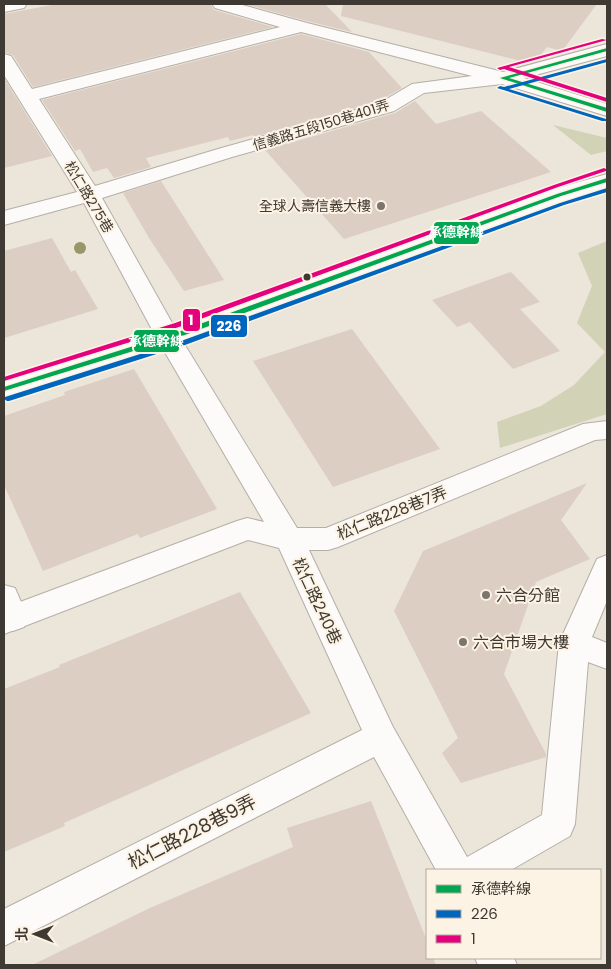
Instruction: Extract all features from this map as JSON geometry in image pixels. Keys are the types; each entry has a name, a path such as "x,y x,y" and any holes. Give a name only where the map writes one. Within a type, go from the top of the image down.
{"street":[{"path":"4,7 18,4"},
{"path":"221,4 301,27 503,78 607,110"},
{"path":"27,96 301,27"},
{"name":"信義路五段150巷401弄","path":"4,218 90,196 225,153 388,107 419,88 503,78 607,50"},
{"name":"松仁路275巷","path":"4,60 90,196 168,337"},
{"path":"4,389 168,337 607,180"},
{"name":"松仁路240巷","path":"168,337 289,539 380,737 454,869"},
{"name":"松仁路228巷7弄","path":"7,612 247,529 289,539 328,539 592,431 607,430"},
{"path":"480,869 558,824 574,643 607,567"},
{"path":"574,643 607,656"},
{"name":"松仁路228巷9弄","path":"4,928 380,737"}],"green space":[{"path":"553,125 607,138 607,151 591,155"},
{"path":"607,241 607,414 500,448 497,422 541,406 574,385 605,352 577,323 592,286 578,253"}],"building":[{"path":"57,4 210,4 214,10 273,27 33,87 13,55 4,52 4,14"},
{"path":"245,4 325,4 352,32 307,21"},
{"path":"343,4 597,4 562,51 547,47 536,61 529,63 341,16"},
{"path":"301,34 369,52 402,88 379,101 254,137 253,135 230,141 228,137 146,158 151,167 114,178 107,168 93,172 80,149 75,151 42,100"},
{"path":"4,78 52,156 4,168"},
{"name":"全球人壽信義大樓","path":"415,101 436,124 481,111 551,172 344,239 265,150 395,113"},
{"path":"161,181 224,280 184,291 149,238 123,193"},
{"path":"52,238 71,272 75,270 98,309 4,338 4,251"},
{"path":"511,272 540,302 520,309 560,351 513,369 470,322 457,327 432,300"},
{"path":"352,329 440,449 333,487 253,361"},
{"path":"134,369 217,509 140,538 138,534 43,571 4,485 4,416 65,395 64,392"},
{"name":"六合市場大樓","path":"587,483 561,520 590,559 536,582 504,674 546,757 461,783 442,753 458,738 394,611 423,551"},
{"path":"240,592 311,713 64,823 65,826 4,852 4,689"},
{"path":"371,801 426,938 426,959 433,959 436,965 32,965 150,908 293,847 287,828"}],"transit line":[{"name":"1","path":"500,68 604,40"},
{"name":"承德幹線","path":"503,78 607,50"},
{"name":"226","path":"506,88 607,60"},
{"name":"1","path":"506,68 607,100"},
{"name":"承德幹線","path":"503,78 607,110"},
{"name":"226","path":"500,88 604,120"},
{"name":"1","path":"4,379 177,325 604,170"},
{"name":"承德幹線","path":"4,389 180,334 559,195 607,180"},
{"name":"226","path":"7,399 183,343 562,204 607,190"}],"place":[{"name":"全球人壽信義大樓","path":"381,206"},
{"name":"六合分館","path":"486,595"},
{"name":"六合市場大樓","path":"463,642"}]}
